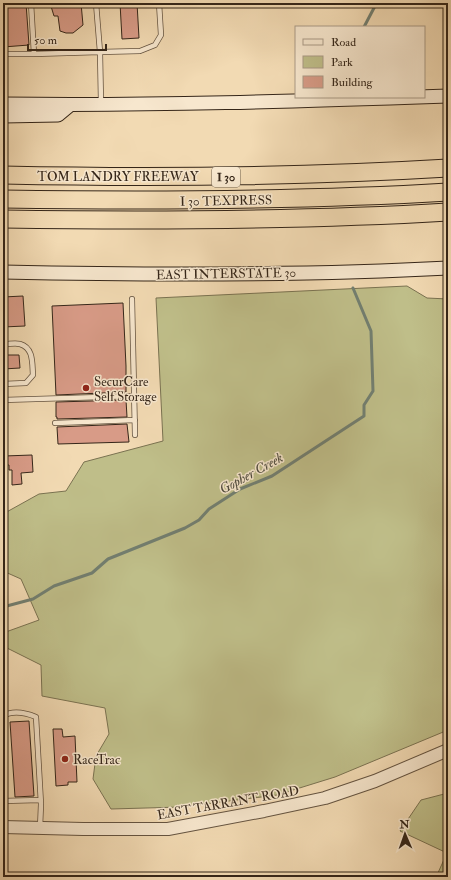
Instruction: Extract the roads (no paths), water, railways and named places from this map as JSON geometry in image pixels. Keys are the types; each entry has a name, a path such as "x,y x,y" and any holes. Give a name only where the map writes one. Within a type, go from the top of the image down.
{"highway":[{"name":"TOM LANDRY FREEWAY","path":"3,176 261,176 448,168"},
{"name":"I 30 TEXPRESS","path":"3,199 192,201 448,192"},
{"path":"3,219 112,221 240,220 340,218 448,212"}],"main road":[{"path":"425,97 448,96"},
{"path":"3,104 101,105 381,98"},
{"path":"3,116 58,115 70,105"},
{"name":"EAST INTERSTATE 30","path":"3,272 215,274 375,272 448,268"}],"street":[{"name":"EAST TARRANT ROAD","path":"3,827 168,829 264,812 325,798 375,780 448,750"}],"lane":[{"path":"31,3 34,54"},
{"path":"96,3 100,52 101,105"},
{"path":"3,54 140,51 155,45 161,35 159,3"},
{"path":"132,300 135,435"},
{"path":"3,344 19,344 27,348 32,358 33,375 26,383 3,384"},
{"path":"3,400 134,396"},
{"path":"55,423 135,420"},
{"path":"3,716 7,713 24,712 36,717 40,828"},
{"path":"3,795 3,801 40,800"}],"waterway":[{"name":"Gopher Creek","path":"365,26 375,6 375,3"},
{"name":"Gopher Creek","path":"3,607 33,599 54,586 92,573 108,559 185,528 199,520 209,509 240,489 272,476 364,416 364,405 373,391 371,331 353,288"}],"place":[{"name":"SecurCare Self Storage","path":"86,388"},
{"name":"RaceTrac","path":"65,759"}]}
